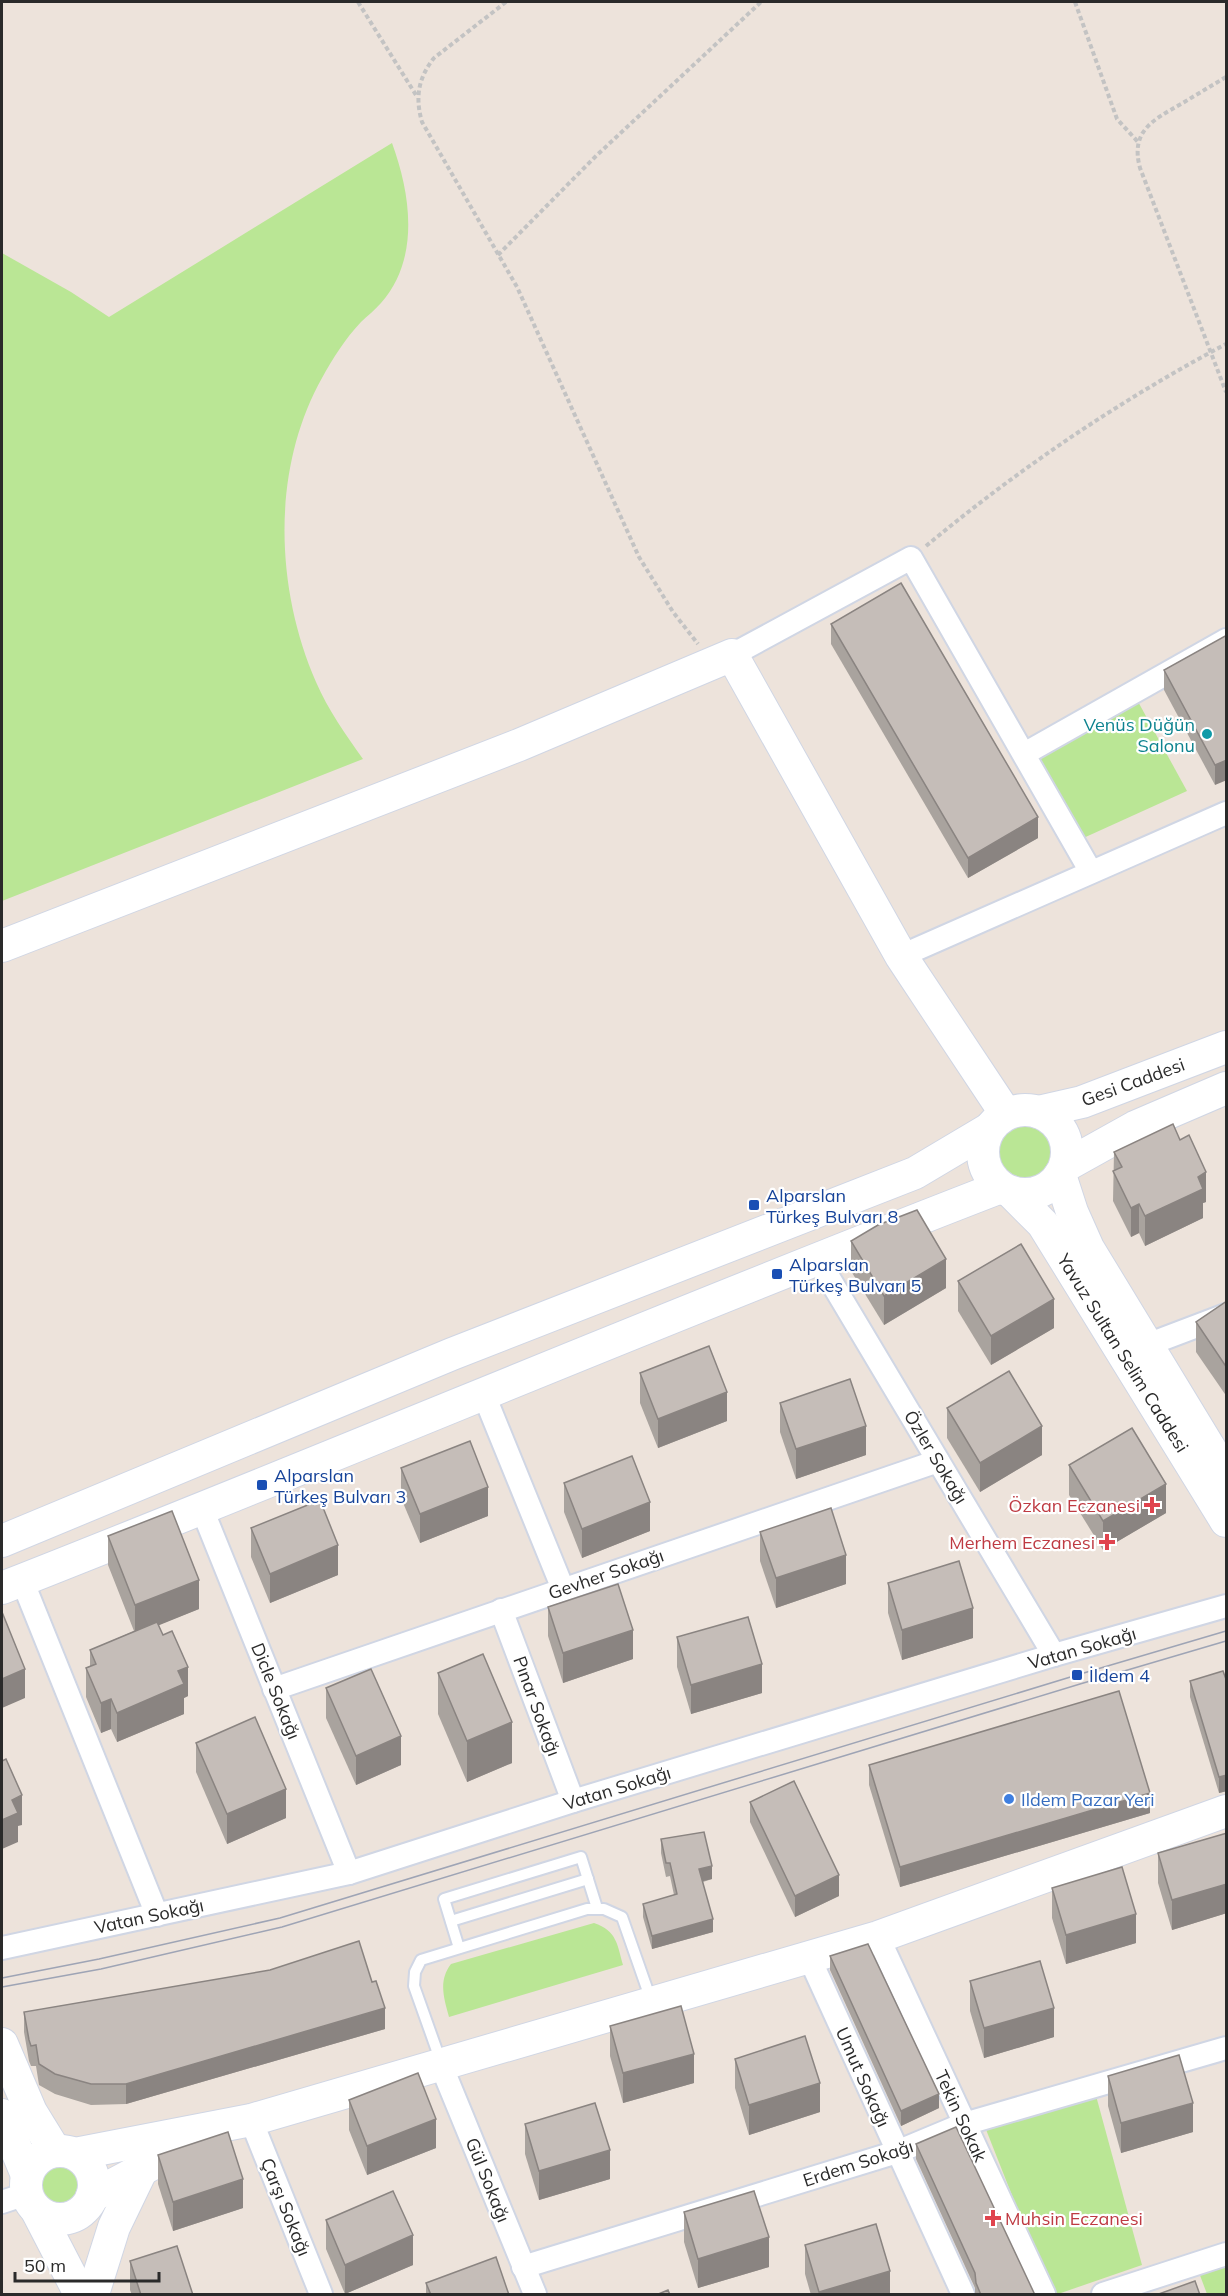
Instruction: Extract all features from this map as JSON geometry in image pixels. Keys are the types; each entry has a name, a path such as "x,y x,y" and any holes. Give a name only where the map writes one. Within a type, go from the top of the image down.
{"main road":[{"path":"2,946 508,749 723,659 902,956 998,1121"},
{"name":"Gesi Caddesi","path":"1038,1112 1082,1102 1227,1047"},
{"path":"11,1584 484,1395 817,1258 1006,1190 1033,1193 1043,1190 1062,1170 1135,1127 1227,1088"},
{"path":"2,1541 452,1354 915,1173 998,1121 1028,1110 1038,1112 1057,1124 1063,1133 1067,1155 1062,1170"},
{"path":"998,1121 984,1138 983,1160 987,1171 1006,1190"},
{"name":"Yavuz Sultan Selim Caddesi","path":"1062,1170 1072,1212 1088,1248 1227,1475"},
{"name":"Yavuz Sultan Selim Caddesi","path":"1006,1190 1043,1224 1227,1521"},
{"path":"23,2195 38,2159 251,2120 441,2065 878,1937 1227,1811"},
{"path":"2,2044 31,2112 65,2153 89,2167 93,2176 90,2200 91,2295"},
{"path":"2,2115 23,2195 80,2295"},
{"path":"23,2195 54,2219 73,2217 90,2200 142,2169 251,2120"},
{"path":"91,2295 114,2227 142,2169"}],"street":[{"path":"723,659 911,558 1091,873"},
{"path":"1023,754 1227,640"},
{"path":"902,956 1227,813"},
{"name":"Özler Sokağı","path":"817,1258 1054,1655"},
{"path":"1147,1345 1227,1315"},
{"path":"484,1395 563,1589"},
{"name":"Gevher Sokağı","path":"274,1689 938,1461"},
{"name":"Dicle Sokağı","path":"202,1509 349,1873"},
{"path":"11,1584 157,1914"},
{"name":"Vatan Sokağı","path":"2,1948 349,1873 573,1801 1054,1655 1227,1606"},
{"name":"Pınar Sokağı","path":"501,1610 573,1801"},
{"name":"Tekin Sokak","path":"878,1937 1044,2295"},
{"name":"Umut Sokağı","path":"809,1957 963,2295"},
{"name":"Erdem Sokağı","path":"523,2267 897,2152 964,2124 1227,2048"},
{"name":"Gül Sokağı","path":"441,2065 535,2295"},
{"name":"Çarşı Sokağı","path":"251,2120 321,2295"},
{"path":"1103,2295 1227,2254"}],"lane":[{"path":"459,1948 444,1899 581,1857 597,1908"},
{"path":"450,1921 588,1879"},
{"path":"441,2065 414,1986 414,1972 421,1960 587,1909 597,1908 614,1912 622,1917 652,2003"}],"path":[{"path":"358,2 417,96 422,122 517,287 639,557 673,612 723,659"},
{"path":"417,96 423,74 434,58 506,2"},
{"path":"498,255 596,156 761,2"},
{"path":"1075,2 1117,119 1138,142"},
{"path":"1227,77 1153,120 1141,134 1137,159 1227,392"},
{"path":"911,558 968,512 1057,446 1156,382 1227,344"}],"green space":[{"path":"392,143 399,163 407,205 407,247 402,267 381,303 361,322 340,349 322,378 305,413 294,451 287,489 284,529 286,568 292,608 302,646 326,702 363,759 2,901 2,253 71,292 109,317"},
{"path":"1130,687 1187,791 1079,840 1023,746"},
{"path":"1025,1122 1046,1131 1055,1152 1046,1173 1025,1182 1004,1173 995,1152 1004,1131"},
{"path":"594,1923 612,1934 623,1965 449,2017 443,1983 451,1964"},
{"path":"1095,2092 1142,2265 1058,2294 1051,2294 985,2127"},
{"path":"60,2163 75,2170 82,2185 75,2200 60,2207 45,2200 38,2185 45,2170"},
{"path":"1226,2252 1226,2294 1207,2294 1195,2262"}],"building":[{"path":"901,583 1038,817 968,858 831,624"},
{"name":"Venüs Düğün Salonu","path":"1227,635 1227,760 1215,765 1164,670"},
{"path":"1173,1124 1180,1140 1189,1135 1206,1172 1198,1177 1203,1189 1145,1216 1139,1204 1131,1208 1113,1171 1122,1167 1114,1152"},
{"path":"917,1210 946,1259 884,1296 851,1241 878,1225"},
{"path":"1021,1244 1054,1299 991,1336 958,1281"},
{"path":"1227,1301 1227,1368 1196,1322"},
{"path":"709,1346 727,1392 658,1419 640,1373"},
{"path":"1009,1371 1042,1426 980,1463 947,1408"},
{"path":"850,1379 866,1426 796,1449 780,1403"},
{"path":"1132,1428 1166,1484 1103,1521 1069,1465"},
{"path":"470,1441 488,1487 420,1514 401,1468"},
{"path":"632,1456 650,1502 582,1529 564,1483"},
{"path":"320,1500 338,1545 270,1574 251,1528"},
{"path":"831,1508 846,1555 776,1578 760,1532"},
{"path":"172,1511 199,1580 135,1605 108,1536"},
{"path":"959,1561 973,1608 902,1630 888,1583"},
{"path":"618,1584 633,1630 563,1653 548,1607"},
{"path":"2,1612 25,1669 2,1679"},
{"path":"748,1617 762,1664 691,1685 677,1637"},
{"path":"157,1622 163,1635 172,1631 188,1667 178,1671 184,1684 117,1713 111,1699 101,1703 86,1668 96,1664 90,1650"},
{"path":"483,1654 512,1722 467,1741 438,1673"},
{"path":"371,1669 401,1736 356,1756 326,1688"},
{"path":"1223,1671 1227,1682 1227,1775 1219,1777 1190,1681"},
{"name":"Ildem Pazar Yeri","path":"1119,1691 1150,1793 900,1867 869,1765"},
{"path":"255,1717 286,1789 227,1814 196,1743"},
{"path":"6,1759 22,1795 12,1800 18,1813 2,1820 2,1761"},
{"path":"794,1781 839,1875 795,1896 750,1802"},
{"path":"704,1832 712,1866 699,1869 713,1919 652,1936 643,1904 677,1894 670,1863 666,1863 661,1839"},
{"path":"1227,1833 1227,1884 1172,1900 1158,1853"},
{"path":"1122,1867 1136,1914 1066,1935 1052,1888"},
{"path":"359,1941 372,1982 376,1981 385,2008 126,2084 91,2084 55,2074 39,2064 36,2045 31,2046 29,2040 24,2012 270,1970"},
{"path":"868,1944 939,2094 901,2111 830,1956"},
{"path":"1040,1961 1054,2008 984,2028 970,1981"},
{"path":"681,2006 694,2054 623,2073 610,2026"},
{"path":"805,2036 820,2083 749,2105 735,2059"},
{"path":"1179,2055 1193,2103 1121,2123 1108,2076"},
{"path":"418,2073 436,2119 367,2146 349,2100"},
{"path":"595,2103 610,2150 539,2171 525,2124"},
{"path":"956,2127 1035,2295 981,2295 975,2273 916,2144"},
{"path":"228,2132 243,2179 173,2202 158,2155"},
{"path":"393,2191 413,2235 345,2265 326,2220"},
{"path":"754,2191 769,2237 698,2259 684,2212"},
{"path":"876,2224 890,2271 819,2292 805,2245"},
{"path":"177,2246 193,2295 141,2295 130,2261"},
{"path":"496,2257 509,2295 431,2295 426,2283"},
{"path":"1195,2281 1200,2295 1156,2295"},
{"path":"668,2290 670,2295 656,2295"}],"tram line":[{"path":"2,1978 99,1959 280,1918 1226,1631"},
{"path":"2,1987 101,1969 282,1927 1226,1641"}],"place":[{"name":"Venüs Düğün Salonu","path":"1207,734"},
{"name":"Alparslan Türkeş Bulvarı 8","path":"754,1205"},
{"name":"Alparslan Türkeş Bulvarı 5","path":"777,1274"},
{"name":"Alparslan Türkeş Bulvarı 3","path":"262,1485"},
{"name":"Özkan Eczanesi","path":"1152,1505"},
{"name":"Merhem Eczanesi","path":"1107,1542"},
{"name":"İldem 4","path":"1077,1675"},
{"name":"Ildem Pazar Yeri","path":"1009,1799"},
{"name":"Muhsin Eczanesi","path":"993,2218"}]}
